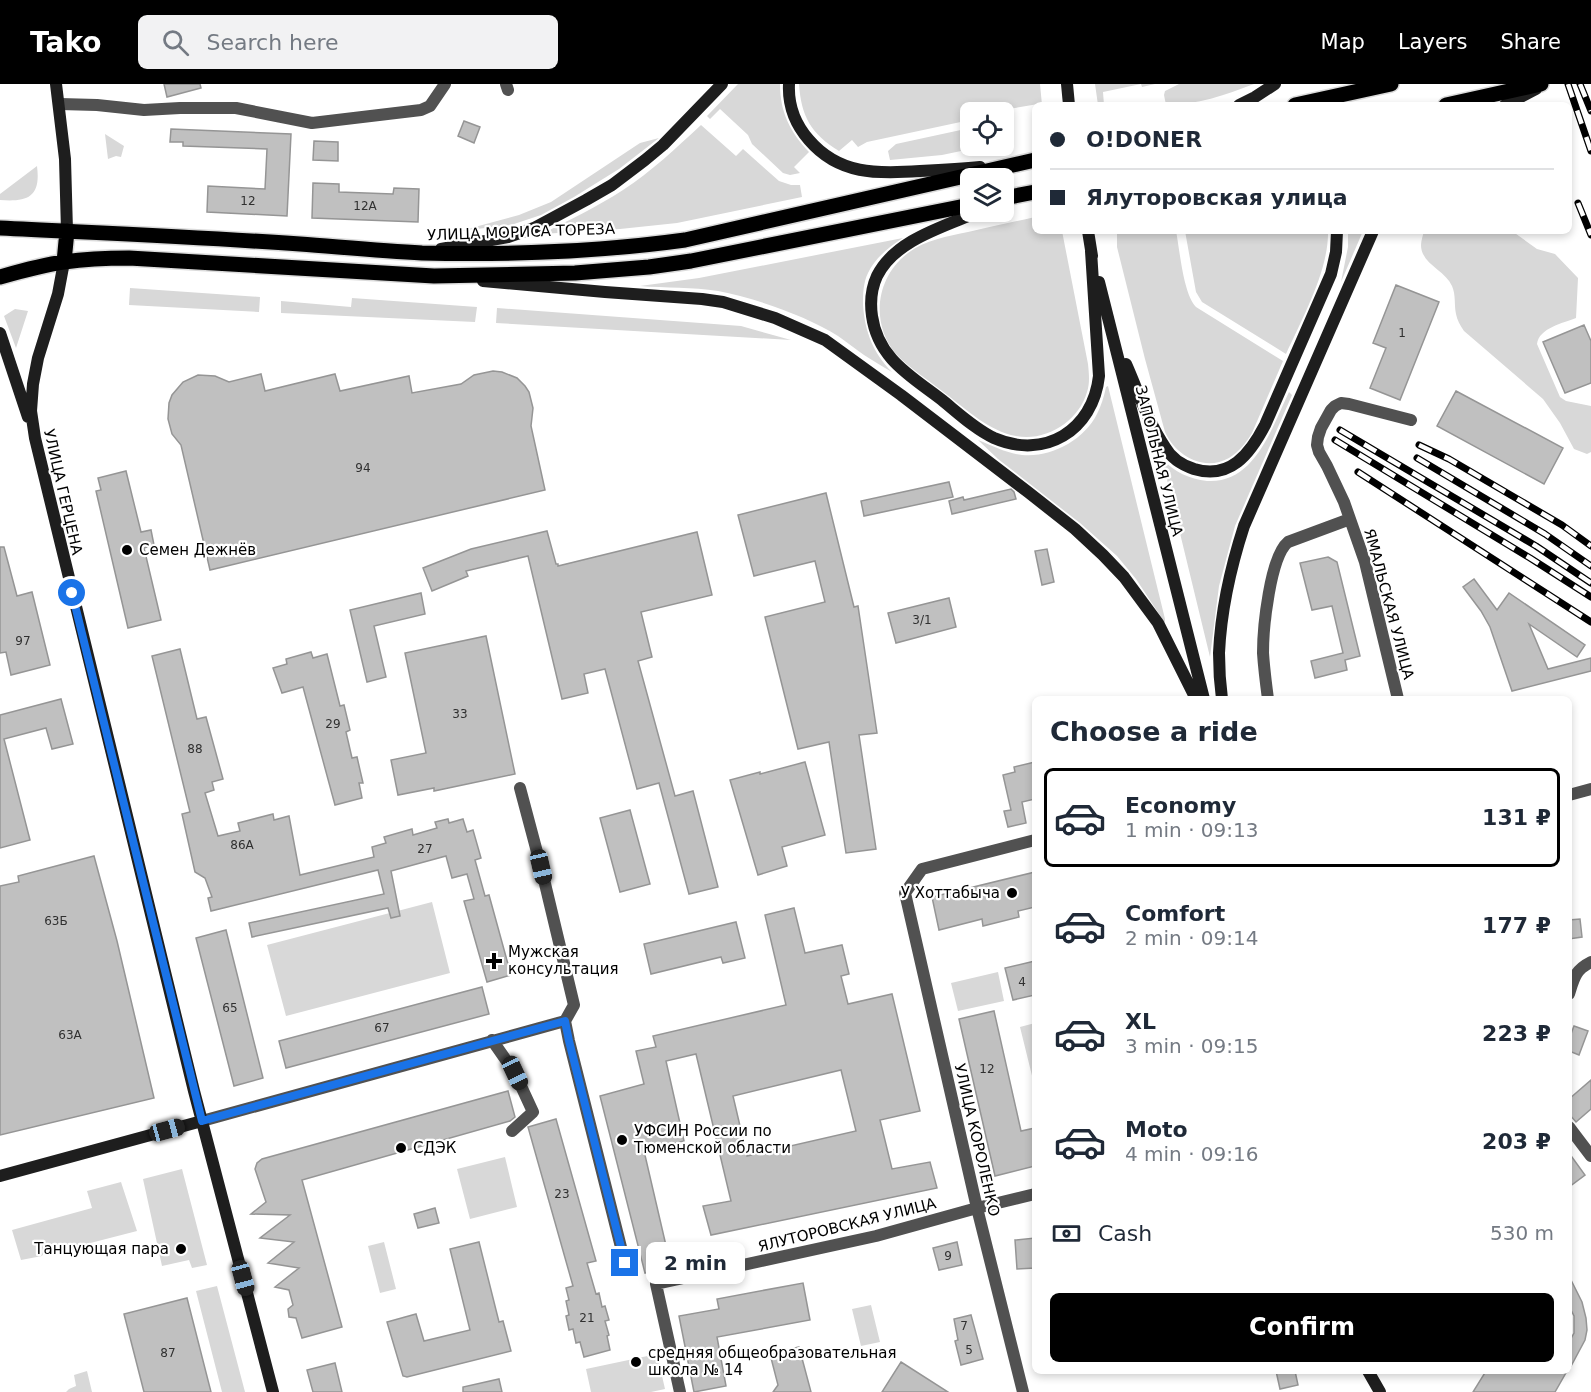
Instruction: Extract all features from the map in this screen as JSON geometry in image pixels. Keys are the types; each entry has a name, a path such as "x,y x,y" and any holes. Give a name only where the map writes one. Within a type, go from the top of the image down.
{"main road":[{"path":"1309,102 1391,84"},
{"path":"1460,102 1543,84"},
{"name":"УЛИЦА МОРИСА ТОРЕЗА","path":"992,168 1032,161"},
{"name":"УЛИЦА МОРИСА ТОРЕЗА","path":"0,228 421,252 569,251 685,240 960,175"},
{"path":"1014,196 1032,193"},
{"path":"0,277 46,265 100,258 434,276 575,273 660,265 729,254 960,207"},
{"path":"64,262 67,231"}],"street":[{"path":"56,84 65,159 67,231"},
{"path":"60,104 144,110 236,108 312,123 421,110 430,106 445,84"},
{"path":"421,252 508,237 550,220 612,185 645,160 663,145 722,84"},
{"path":"789,84 792,110 801,130 822,153 840,164 861,170 890,173 960,170"},
{"path":"1067,84 1069,102"},
{"path":"1246,102 1275,84"},
{"path":"1510,102 1543,84"},
{"path":"960,220 921,236 893,256 877,276 872,291 873,320 879,340 898,367 982,431 1003,441 1031,447 1049,443 1068,433 1090,408 1098,387 1099,376 1091,251"},
{"name":"ЗАПОЛЬНАЯ УЛИЦА","path":"1088,234 1203,696"},
{"path":"1111,330 1148,415 1166,449 1182,464 1191,468 1207,471 1226,469 1243,458 1257,441 1331,274 1337,234"},
{"path":"1222,696 1219,654 1221,632 1234,557 1244,526 1372,234"},
{"name":"УЛИЦА ГЕРЦЕНА","path":"64,262 58,294 38,358 33,384 34,438 202,1121 273,1392"},
{"path":"434,276 605,292 702,298 776,318 825,340 1028,492 1103,555 1130,585 1158,622 1195,696"},
{"path":"0,333 34,438"},
{"name":"ЯМАЛЬСКАЯ УЛИЦА","path":"1397,696 1365,562 1350,519 1317,445 1321,428 1335,406 1341,403 1411,420"},
{"path":"1268,696 1263,636 1271,584 1279,555 1288,542 1350,519"},
{"path":"520,788 574,1005 565,1021 569,1041 625,1263"},
{"path":"1572,794 1591,789"},
{"name":"УЛИЦА КОРОЛЕНКО","path":"1023,1392 977,1208 905,893 922,868 1032,841"},
{"path":"1572,985 1582,966 1591,962"},
{"path":"0,1176 565,1021"},
{"path":"492,1040 515,1073 533,1112 512,1131"},
{"path":"1572,1131 1591,1156"},
{"path":"977,1208 1032,1195"},
{"name":"ЯЛУТОРОВСКАЯ УЛИЦА","path":"680,1392 656,1284 876,1236 977,1208"},
{"path":"1369,1374 1372,1392"},
{"path":"1370,1374 1380,1392"}],"shaded area":[{"path":"738,84 780,84 780,94 787,121 796,137 809,152 794,167 800,173 790,175 783,173 720,109 710,119 707,116"},
{"path":"799,84 1040,84 1042,102 1032,102 1032,105 1014,108 1014,102 960,102 960,122 867,142 858,147 852,140 839,151 815,131 802,106"},
{"path":"1095,84 1141,84 1103,92 1104,102 1098,102"},
{"path":"1179,84 1254,84 1194,102 1165,102 1165,91"},
{"path":"701,125 736,156 743,149 779,181 800,185 802,197 677,223 542,234 603,202 633,183"},
{"path":"960,130 960,151 890,160 888,151 896,144"},
{"path":"105,134 124,146 121,157 108,159"},
{"path":"659,138 619,169 541,215 511,225 460,231 519,215 551,202 640,143"},
{"path":"37,166 37,185 31,195 18,200 0,200 0,194"},
{"path":"1032,218 1032,234 1063,234 1088,364 1089,382 1083,402 1077,412 1060,427 1039,436 1027,437 997,430 970,413 896,354 882,329 880,301 883,287 897,263 908,253 929,242"},
{"path":"1117,234 1177,234 1185,282 1196,307 1283,361 1252,433 1242,447 1229,458 1210,463 1192,459 1176,448 1165,432 1117,247"},
{"path":"1186,234 1328,234 1319,278 1286,354 1202,302 1196,292"},
{"path":"1348,234 1362,234 1341,282 1348,247"},
{"path":"1423,234 1516,234 1537,249 1555,254 1578,278 1576,318 1547,330 1539,338 1537,344 1560,397 1566,401 1591,406 1591,452 1587,454 1574,449 1560,423 1543,399 1464,331 1456,316 1452,286 1449,280 1425,257 1421,243"},
{"path":"903,238 874,262 866,277 863,293 868,333 875,350 892,372 838,336 796,315 764,303 718,291 640,286 699,278"},
{"path":"130,288 260,297 259,312 129,305"},
{"path":"352,298 477,307 475,322 281,313 281,301 351,307"},
{"path":"497,308 741,326 791,340 496,323"},
{"path":"15,309 28,311 16,348 4,316"},
{"path":"1108,386 1165,623 1136,579 1117,556 978,440 1022,455 1044,454 1055,450 1084,432 1098,411"},
{"path":"1289,392 1292,395 1235,526 1219,586 1210,657 1162,459 1188,477 1200,480 1224,479 1238,473 1260,451"},
{"path":"432,902 450,973 286,1016 267,945"},
{"path":"998,972 1004,1001 958,1011 951,983"},
{"path":"1032,1024 1032,1076 1020,1027"},
{"path":"505,1157 517,1207 470,1219 457,1169"},
{"path":"182,1169 207,1265 192,1268 189,1260 162,1266 143,1179"},
{"path":"121,1182 137,1231 71,1248 46,1249 42,1256 21,1260 12,1230 92,1208 87,1191"},
{"path":"384,1242 396,1289 380,1293 368,1246"},
{"path":"217,1286 245,1392 222,1392 196,1291"},
{"path":"871,1305 880,1342 861,1346 852,1309"},
{"name":"средняя общеобразовательная школа № 14","path":"657,1354 665,1389 651,1392 591,1392 586,1369"},
{"path":"87,1371 92,1392 66,1392 76,1386 74,1375"}],"building":[{"path":"164,84 200,84 201,88 167,97"},
{"path":"464,121 480,127 474,143 458,136"},
{"path":"171,129 291,134 287,216 207,212 208,186 265,189 267,149 183,146 183,142 170,142"},
{"path":"314,141 338,142 338,161 313,160"},
{"path":"313,183 339,184 339,192 393,194 394,188 419,189 418,222 312,218"},
{"path":"1396,285 1439,302 1400,400 1370,388 1386,348 1373,343"},
{"path":"1584,325 1591,341 1591,383 1565,393 1543,342"},
{"path":"493,371 517,378 529,392 533,408 531,426 545,490 210,570 181,445 172,434 168,419 172,395 183,382 198,375 215,376 229,382 261,374 265,391 335,374 340,391 409,376 412,393 461,384 474,375"},
{"path":"1456,391 1563,448 1544,484 1437,426"},
{"name":"Семен Дежнёв","path":"126,471 141,532 151,530 154,545 144,548 161,620 128,628 96,491 101,490 98,478"},
{"path":"949,482 953,497 864,516 861,501"},
{"path":"1011,489 1016,499 952,514 949,501 963,497 964,500"},
{"path":"826,493 854,607 858,606 877,733 859,735 876,849 846,853 829,742 798,749 765,617 825,602 815,561 754,576 738,515"},
{"path":"547,531 558,566 697,532 712,595 641,612 652,657 638,661 675,796 693,791 718,887 689,894 659,783 637,789 605,669 584,674 588,693 562,699 528,556 466,571 468,576 432,591 423,568 471,549"},
{"path":"0,547 4,547 17,596 32,592 50,665 11,675 6,652 0,653"},
{"path":"1047,549 1054,582 1042,585 1035,551"},
{"path":"1328,557 1337,562 1360,656 1345,660 1347,670 1315,678 1311,661 1343,653 1332,606 1312,610 1300,563"},
{"path":"1474,579 1497,610 1509,593 1585,645 1577,657 1529,624 1548,669 1591,658 1591,671 1512,691 1490,627 1463,587"},
{"path":"421,593 425,614 374,626 386,677 367,682 350,610"},
{"path":"949,598 956,627 896,643 888,613"},
{"path":"486,636 515,774 434,791 434,788 398,795 391,760 426,753 405,653"},
{"path":"180,649 197,719 206,717 223,779 212,782 214,790 205,793 218,836 240,831 238,823 273,814 274,820 289,816 300,875 374,857 372,847 386,843 384,837 412,829 413,835 437,828 435,822 448,819 449,823 463,819 467,832 473,830 481,858 475,860 485,896 489,895 511,975 487,982 464,901 474,899 467,874 452,878 446,856 391,871 400,916 391,918 388,908 252,937 249,923 384,894 378,870 211,911 208,898 212,897 205,878 195,872 182,814 190,812 152,656"},
{"path":"311,652 313,658 327,654 340,706 344,705 350,730 346,732 352,758 357,757 363,783 359,783 362,798 335,805 303,687 282,693 273,668 287,664 286,659"},
{"path":"61,699 73,744 52,749 46,728 4,739 30,840 0,848 0,715"},
{"path":"805,762 825,835 782,847 787,866 758,875 730,780"},
{"path":"1032,763 1032,800 1022,802 1026,823 1008,827 1004,811 1011,810 1003,775 1015,772 1014,767"},
{"path":"630,810 650,884 620,892 600,818"},
{"path":"94,856 117,941 154,1098 0,1135 0,886 19,882 18,876"},
{"path":"1032,873 1032,908 1018,911 1019,917 983,926 982,919 939,930 932,897"},
{"path":"794,908 805,953 842,945 849,974 841,976 848,1004 892,994 920,1111 880,1120 892,1169 930,1162 937,1188 711,1235 703,1206 731,1201 696,1054 666,1061 684,1141 644,1151 671,1267 645,1273 600,1096 644,1084 636,1051 656,1047 653,1036 786,1005 765,915","holes":["841,1070 856,1131 747,1156 733,1096"]},
{"path":"1580,919 1582,937 1572,939 1572,920"},
{"path":"736,922 745,958 723,963 721,957 651,974 644,944"},
{"path":"226,930 263,1078 234,1086 196,938"},
{"path":"1032,962 1032,996 1013,1000 1005,968"},
{"path":"482,987 489,1014 286,1068 279,1041"},
{"path":"994,1011 1021,1131 1032,1129 1032,1167 995,1176 959,1019"},
{"path":"1574,1026 1588,1031 1579,1055 1572,1052"},
{"path":"1591,1080 1591,1109 1576,1122 1572,1117 1572,1096"},
{"path":"508,1091 515,1117 510,1121 302,1180 342,1327 302,1338 296,1318 289,1317 288,1309 293,1305 289,1290 275,1287 299,1268 268,1263 294,1242 260,1238 290,1215 251,1214 266,1202 255,1169 257,1163 262,1159"},
{"path":"556,1119 596,1261 587,1263 596,1294 599,1293 602,1307 605,1306 609,1320 605,1321 610,1350 584,1357 580,1342 576,1343 573,1329 569,1330 566,1301 569,1300 566,1288 573,1286 528,1127"},
{"path":"1572,1157 1585,1175 1572,1185"},
{"path":"435,1208 439,1223 418,1228 414,1214"},
{"path":"1032,1238 1032,1268 1017,1269 1015,1240"},
{"path":"479,1242 499,1322 503,1321 511,1351 407,1377 403,1376 387,1322 416,1314 424,1341 470,1330 450,1249"},
{"path":"957,1242 962,1265 939,1270 933,1248"},
{"path":"1572,1282 1582,1302 1587,1330 1585,1340 1572,1364 1572,1337 1574,1316"},
{"path":"803,1283 810,1320 717,1337 726,1386 694,1392 679,1316 719,1309 717,1299"},
{"path":"187,1298 211,1392 144,1392 124,1314"},
{"path":"971,1315 983,1359 961,1365 955,1341 958,1340 954,1319"},
{"path":"799,1347 811,1392 773,1392 778,1385 770,1354"},
{"path":"901,1362 948,1392 882,1392"},
{"path":"335,1363 342,1392 313,1392 307,1370"},
{"path":"1277,1374 1296,1374 1298,1385 1280,1389"},
{"path":"1484,1374 1565,1374 1555,1392 1473,1392"},
{"path":"499,1379 502,1392 463,1392 463,1387"}],"railway":[{"path":"1568,84 1591,151"},
{"path":"1580,84 1591,111"},
{"path":"1578,203 1591,235"},
{"path":"1340,430 1536,546 1591,583"},
{"path":"1335,440 1591,597"},
{"path":"1419,445 1449,459 1562,525 1591,546"},
{"path":"1417,458 1545,534 1591,566"},
{"path":"1358,472 1591,622"}],"place":[{"name":"Семен Дежнёв","path":"127,550"},
{"name":"У Хоттабыча","path":"1012,893"},
{"name":"Мужская консультация","path":"494,961"},
{"name":"УФСИН России по Тюменской области","path":"622,1140"},
{"name":"СДЭК","path":"401,1148"},
{"name":"Танцующая пара","path":"181,1249"},
{"name":"средняя общеобразовательная школа № 14","path":"636,1362"}],"route":[{"path":"72,593 202,1121 565,1021 625,1263"}]}
